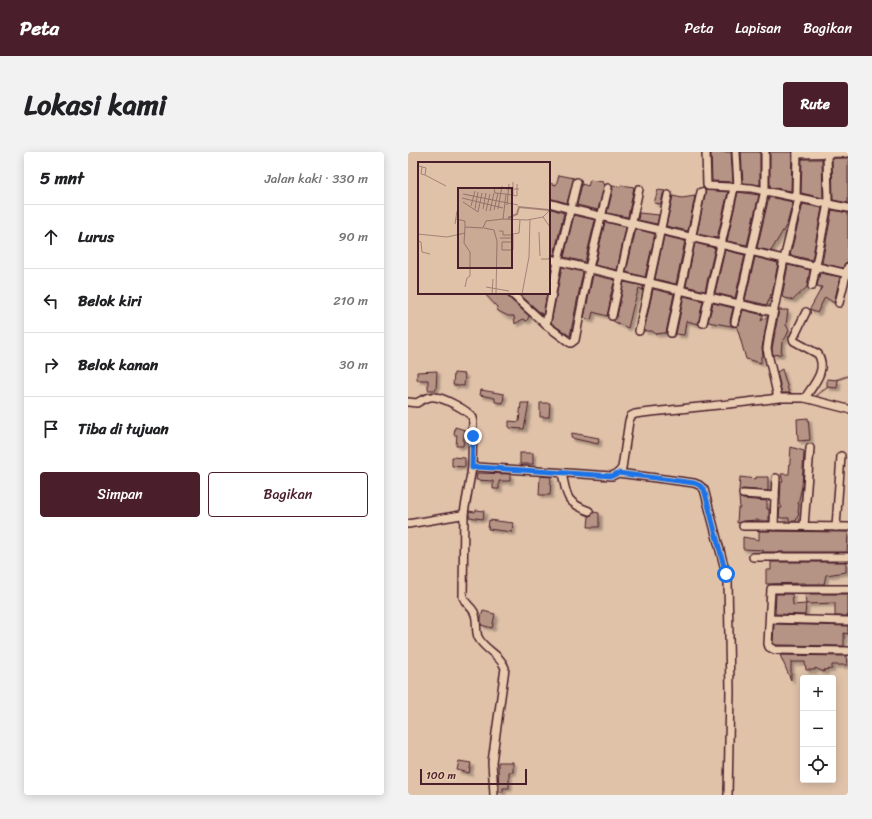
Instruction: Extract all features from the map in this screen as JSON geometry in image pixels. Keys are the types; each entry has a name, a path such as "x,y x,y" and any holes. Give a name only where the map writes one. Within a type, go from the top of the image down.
{"street":[{"path":"706,152 707,185 711,187 736,187 765,190 848,208"},
{"path":"703,323 736,187 736,152"},
{"path":"735,322 765,190 766,152"},
{"path":"778,398 767,349 773,312 797,198 797,153 848,154"},
{"path":"812,286 828,203 827,153"},
{"path":"546,325 558,261 577,182"},
{"path":"512,294 546,325 569,342 571,343 575,340 589,268 608,188"},
{"path":"612,316 639,189"},
{"path":"671,333 701,192"},
{"path":"639,331 668,194"},
{"path":"550,202 570,209 690,238 815,266 847,271 839,303"},
{"path":"550,259 773,312"},
{"path":"519,301 521,294"},
{"path":"805,398 820,375 821,365 818,354 794,341 793,339 806,312"},
{"path":"408,402 417,403 435,397 464,409 473,418 472,468 464,513 463,597 465,604 474,612 478,637 502,661 505,668 492,762 494,795"},
{"path":"472,468 477,467 612,476 618,473 622,468 628,421 631,416 635,414 778,398 805,398 848,409"},
{"path":"804,526 810,448"},
{"path":"836,527 841,456"},
{"path":"562,473 567,497 577,507 589,511"},
{"path":"618,473 694,483 704,489 728,580 730,691 728,795"},
{"path":"774,526 776,478"},
{"path":"743,494 775,496"},
{"path":"408,524 460,516 464,513"},
{"path":"742,526 848,527"},
{"path":"753,557 848,557"},
{"path":"848,589 772,589 770,591 768,644 771,649 774,650 848,651"},
{"path":"770,619 848,621"}],"building":[{"path":"711,152 731,152 733,182 712,181"},
{"path":"741,152 760,152 760,185 743,183"},
{"path":"770,152 792,152 791,191 770,187"},
{"path":"832,158 848,158 848,203 833,200"},
{"path":"802,159 822,159 823,198 801,193"},
{"path":"559,175 574,178 567,203 550,198 550,183 556,185"},
{"path":"590,180 603,182 603,184 605,184 598,210 577,205 582,184 588,186"},
{"path":"621,185 634,187 628,217 607,213 613,189 612,186 620,187"},
{"path":"658,190 665,191 661,204 654,203"},
{"path":"706,190 728,192 717,238 697,234"},
{"path":"738,192 759,195 747,245 727,241"},
{"path":"673,196 682,198 695,196 688,231 666,226"},
{"path":"769,197 793,202 787,224 771,251 757,248"},
{"path":"803,204 822,208 812,260 790,255"},
{"path":"550,208 564,213 554,255 550,254"},
{"path":"832,210 848,213 848,262 845,263 843,268 822,263"},
{"path":"639,213 659,215 657,224 638,220"},
{"path":"574,215 595,220 585,262 564,257"},
{"path":"605,222 626,227 617,270 595,265"},
{"path":"636,229 655,234 645,277 626,272"},
{"path":"664,236 685,241 676,284 655,279"},
{"path":"695,243 715,248 705,291 686,286"},
{"path":"725,250 745,255 735,298 715,293"},
{"path":"755,257 778,263 772,295 771,294 767,305 745,300"},
{"path":"788,265 810,270 807,287 793,300 782,297"},
{"path":"562,267 583,272 570,336 551,323"},
{"path":"820,273 840,277 834,303 825,297 817,313 810,309 822,287 817,286"},
{"path":"593,275 615,280 607,316 593,312 591,320 584,318"},
{"path":"624,282 643,286 643,290 639,288 628,328 613,321 617,317"},
{"path":"653,289 674,294 666,333 656,334 652,331 644,331"},
{"path":"485,294 506,294 529,316 527,321 523,319 515,324 514,316 508,316 498,311 497,307"},
{"path":"519,294 547,294 543,315"},
{"path":"684,296 703,301 698,324 686,321 684,335 676,334"},
{"path":"713,303 733,308 730,321 731,325 733,326 708,322"},
{"path":"743,310 763,315 761,321 768,316 762,348 763,356 761,356 761,363 746,359 737,327 735,327 739,325"},
{"path":"779,310 788,310 786,325 789,330 782,342 781,354 773,355 772,349"},
{"path":"782,369 789,393 782,393 777,372"},
{"path":"437,371 436,390 428,390 428,380 417,380 417,372"},
{"path":"454,373 465,374 464,386 453,385"},
{"path":"827,379 838,380 837,388 827,387"},
{"path":"481,390 504,394 503,403 495,402 495,398 480,395"},
{"path":"521,403 529,403 524,429 509,428 509,421 519,422"},
{"path":"540,403 550,403 549,417 540,417"},
{"path":"808,418 810,440 798,441 797,419"},
{"path":"455,427 465,430 463,446 456,446 457,435 454,435"},
{"path":"572,433 599,438 598,444 571,438"},
{"path":"791,447 804,451 802,486 798,504 799,513 796,521 789,521 789,518 780,518 779,516 780,508 782,508 780,503 781,482 783,482 781,474 789,474"},
{"path":"520,453 533,453 533,464 520,464"},
{"path":"452,457 465,458 465,467 452,466"},
{"path":"477,473 510,474 510,481 499,481 499,489 493,489 493,481 476,480"},
{"path":"540,476 551,477 550,495 539,495"},
{"path":"740,477 756,479 756,477 768,477 768,491 743,489 739,491"},
{"path":"739,497 743,499 767,501 769,521 758,520 737,523 738,508 740,508"},
{"path":"476,510 484,511 483,519 469,517 469,511 475,512"},
{"path":"594,512 599,513 599,527 588,527 589,516"},
{"path":"489,520 513,523 512,532 488,529"},
{"path":"759,531 848,532 847,552 763,552 763,550 743,549 743,537 759,540"},
{"path":"771,562 846,562 846,572 826,575 824,584 766,584 766,570 771,570"},
{"path":"776,594 792,594 793,605 806,604 805,615 775,614"},
{"path":"805,594 848,594 848,616 835,616 835,603 806,604"},
{"path":"483,611 495,614 492,628 481,625"},
{"path":"774,624 848,626 848,634 844,633 844,646 776,645 773,643"},
{"path":"780,655 846,656 847,665 832,665 832,669 824,670 824,672 815,668 815,670 806,670 805,662 791,662 791,680"},
{"path":"459,761 471,763 469,773 457,770"},
{"path":"498,762 513,762 513,772 509,772 509,788 503,788 503,792 499,792"}],"waterway":[{"path":"836,380 848,376"},
{"path":"816,399 818,394 828,387"}],"route":[{"path":"473,436 471,461 472,468 477,467 612,476 618,473 694,483 699,485 704,489 726,574"}]}
